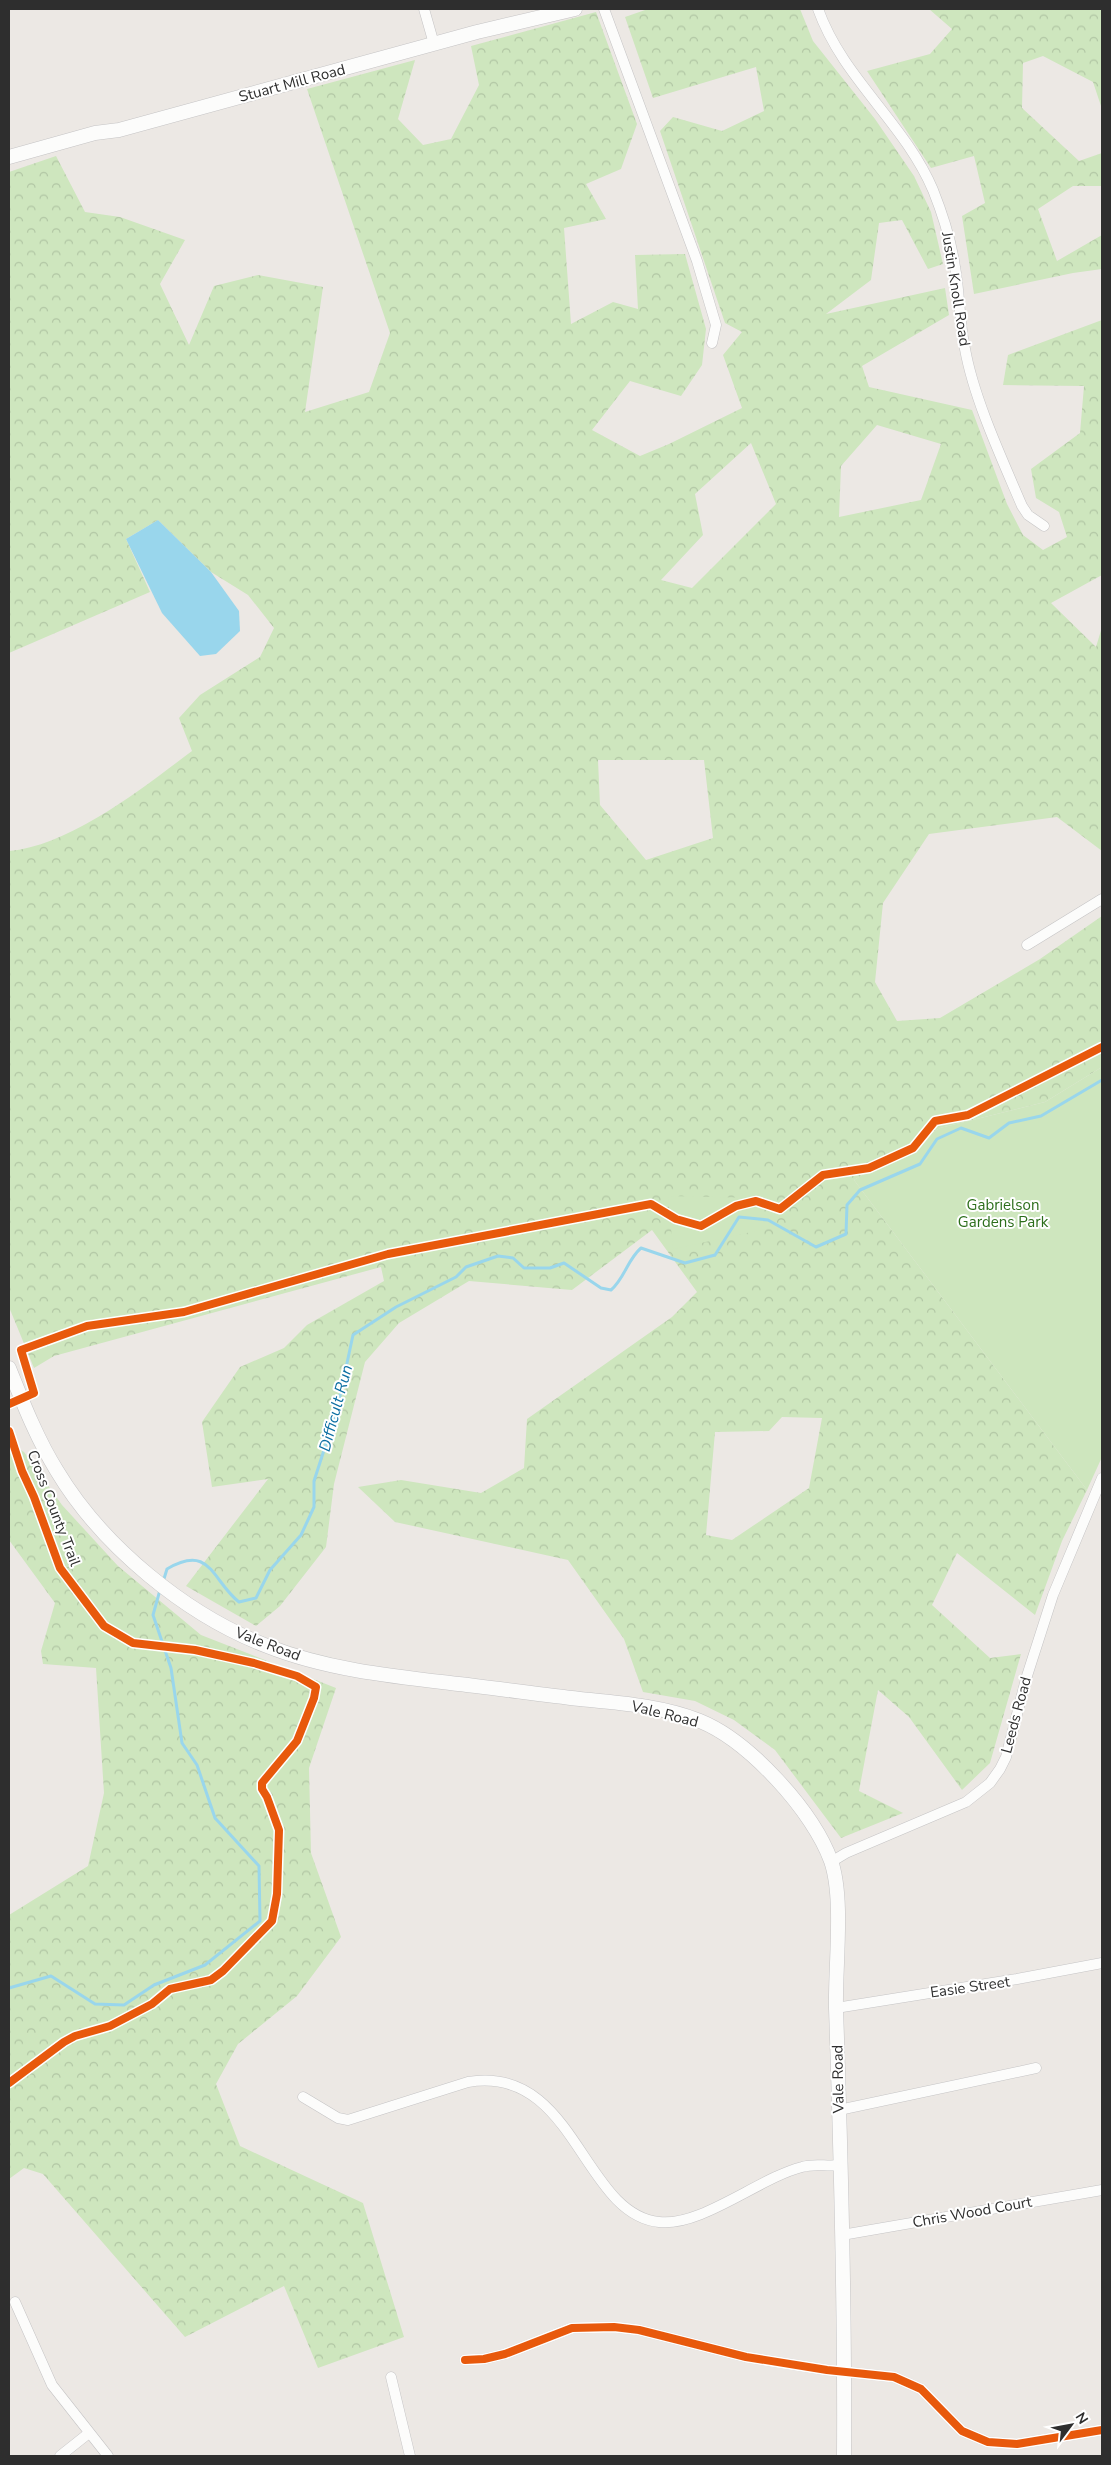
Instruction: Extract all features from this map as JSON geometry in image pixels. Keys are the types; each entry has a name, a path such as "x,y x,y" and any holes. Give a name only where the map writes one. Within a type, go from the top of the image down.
{"main road":[{"name":"Stuart Mill Road","path":"9,156 95,133 120,130 434,44 575,9"},
{"name":"Vale Road","path":"9,1368 13,1392 73,1496 92,1520 151,1576 209,1618 267,1646 292,1655 348,1669 409,1679 627,1704 696,1720 733,1739 767,1770 807,1819 824,1845 831,1862 837,1896 836,2008 845,2372 844,2456"}],"street":[{"path":"424,9 434,44"},
{"path":"604,9 697,261 716,325 712,343"},
{"name":"Justin Knoll Road","path":"818,9 832,42 844,62 893,123 916,158 932,189 951,242 964,342 970,372 1022,506 1028,515 1044,526"},
{"path":"1027,945 1102,899"},
{"name":"Leeds Road","path":"831,1862 854,1850 966,1802 990,1783 1006,1757 1026,1679 1053,1595 1102,1478"},
{"name":"Easie Street","path":"836,2008 1017,1980 1102,1963"},
{"path":"839,2110 1036,2068"},
{"path":"303,2097 338,2118 348,2120 468,2082 482,2079 504,2082 530,2094 552,2112 613,2195 626,2208 637,2215 660,2223 676,2222 698,2217 767,2181 802,2167 818,2164 840,2165"},
{"name":"Chris Wood Court","path":"842,2235 1102,2190"},
{"path":"15,2302 52,2385 108,2456"},
{"path":"465,2360 484,2359 505,2354 572,2328 598,2326 639,2330 746,2357 845,2372 894,2377 908,2382 931,2398 962,2430 988,2442 1018,2444 1102,2430"},
{"path":"391,2377 410,2456"},
{"path":"60,2456 89,2434"}],"green space":[{"path":"648,9 800,9 813,41 875,119 914,176 931,212 943,264 928,269 902,220 879,223 871,280 826,314 945,288 949,315 862,366 869,387 972,410 1007,504 1023,535 1043,550 1067,537 1059,512 1036,498 1031,469 1080,433 1084,386 1003,385 1008,355 1102,320 1102,575 1051,603 1096,647 1102,627 1102,851 1057,817 929,834 883,903 875,982 897,1021 940,1018 1040,959 1102,916 1102,1067 1045,1102 940,1128 854,1180 1087,1490 1062,1541 1035,1615 957,1553 932,1605 990,1658 1021,1654 990,1763 962,1790 909,1717 878,1690 859,1791 903,1813 841,1838 775,1750 734,1720 695,1701 643,1692 624,1639 568,1560 395,1522 358,1487 401,1480 481,1493 524,1468 527,1419 672,1317 697,1292 652,1230 572,1290 469,1281 399,1323 365,1362 334,1484 326,1547 280,1606 256,1626 186,1586 268,1479 212,1487 202,1422 240,1367 284,1348 307,1325 384,1281 381,1267 54,1356 34,1368 9,1307 9,851 32,847 81,827 129,797 192,751 179,718 200,695 260,657 274,628 248,595 211,572 158,520 126,539 150,592 9,653 9,172 56,156 85,212 120,217 185,240 160,284 189,345 214,286 258,275 323,287 305,412 369,392 390,333 307,89 415,60 398,119 423,145 451,139 479,85 471,46 596,12 637,124 621,169 586,184 606,219 564,228 571,324 613,302 638,309 635,255 685,254 706,329 702,365 681,396 630,381 592,430 640,456 742,408 723,355 742,332 725,323 660,131 673,117 722,131 764,111 756,67 653,98 625,17","holes":["877,425 941,444 921,500 839,517 841,466","751,443 776,504 692,588 661,580 703,535 695,494","598,760 704,760 713,838 646,860 600,805","782,1417 822,1418 809,1488 732,1540 706,1535 715,1432 769,1431"]},
{"path":"929,9 1102,9 1102,109 1093,82 1043,56 1023,63 1022,108 1079,161 1102,153 1102,186 1073,186 1038,209 1057,261 1102,235 1102,269 1073,273 974,294 962,216 985,203 974,156 931,168 867,71 930,54 952,29"},
{"name":"Gabrielson Gardens Park","path":"1102,1067 1102,1457 1087,1490 854,1180 940,1128 1045,1102"},
{"path":"668,1196 759,1198 770,1228 673,1249"},
{"path":"9,1443 24,1452 62,1505 118,1566 201,1635 336,1688 309,1768 311,1853 341,1937 297,1996 238,2044 216,2084 240,2146 363,2203 404,2337 318,2368 284,2286 185,2337 43,2174 24,2168 9,2179 9,1915 88,1866 104,1793 96,1668 43,1664 41,1651 55,1603 9,1540"}],"water":[{"path":"158,520 211,572 239,611 240,631 216,654 200,656 162,613 126,539"}],"waterway":[{"name":"Difficult Run","path":"163,1582 167,1569 182,1562 193,1560 202,1562 209,1568 239,1602 256,1598 270,1570 301,1535 314,1507 314,1481 337,1410 353,1335 396,1307 456,1277 466,1267 498,1256 513,1258 524,1268 550,1268 564,1263 601,1288 611,1290 620,1280 632,1258 641,1248 685,1263 715,1255 739,1217 768,1220 816,1247 846,1234 847,1205 860,1190 920,1164 937,1139 961,1128 989,1138 1009,1123 1041,1116 1102,1080"},
{"name":"Difficult Run","path":"9,1988 51,1976 95,2004 124,2005 154,1985 205,1965 260,1921 259,1866 215,1818 197,1765 182,1743 171,1668 153,1615 160,1590"}],"cycle path":[{"path":"9,1404 34,1393 21,1350 87,1326 184,1312 388,1254 651,1204 676,1219 701,1226 736,1206 756,1201 780,1209 823,1175 869,1168 913,1148 935,1121 968,1115 1102,1047"},
{"name":"Cross County Trail","path":"9,1431 22,1471 34,1497 60,1568 104,1626 133,1643 195,1650 254,1663 297,1676 316,1687 314,1698 297,1741 262,1783 262,1789 267,1797 279,1830 277,1894 272,1921 223,1971 211,1980 170,1989 152,2004 110,2026 75,2036 9,2083"},
{"path":"465,2360 484,2359 505,2354 572,2328 614,2327 639,2330 746,2357 827,2370 894,2377 921,2389 962,2431 988,2442 1017,2444 1102,2430"}]}
